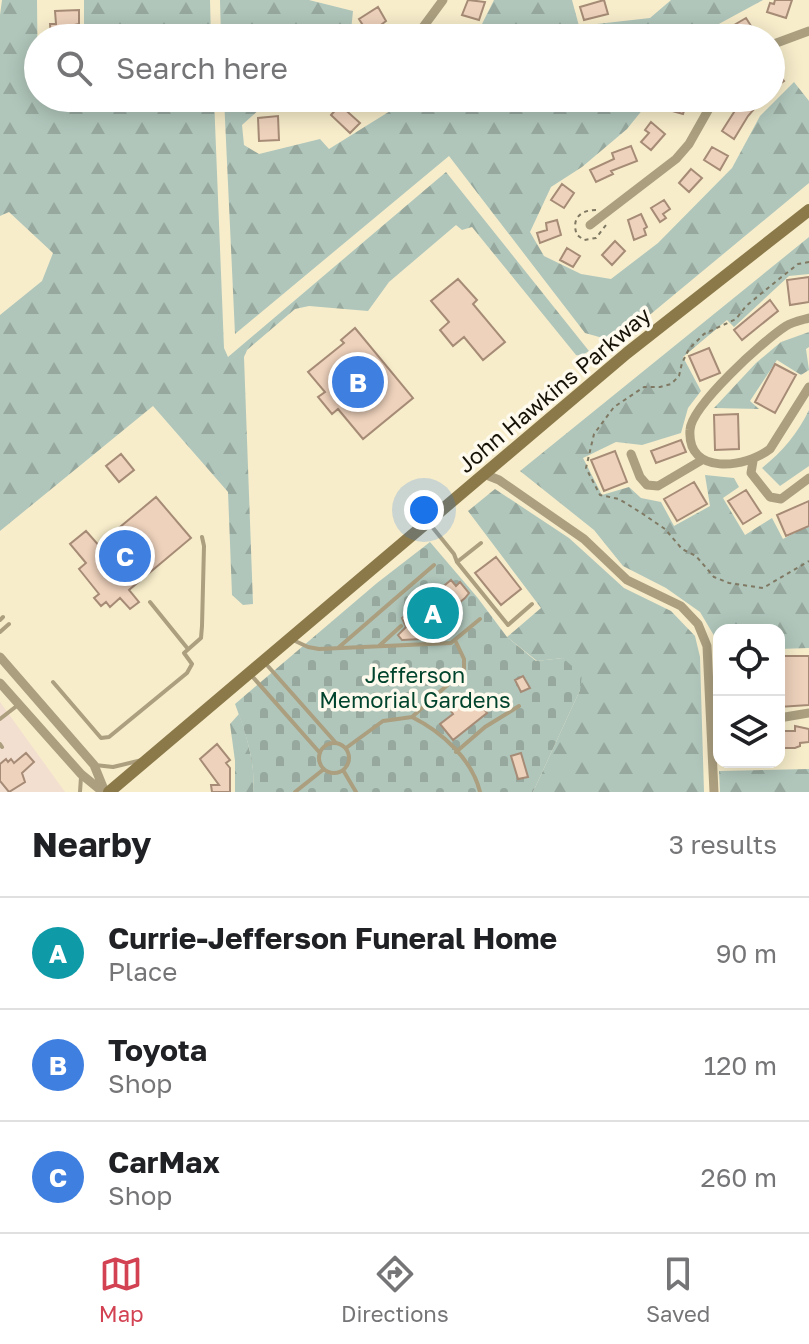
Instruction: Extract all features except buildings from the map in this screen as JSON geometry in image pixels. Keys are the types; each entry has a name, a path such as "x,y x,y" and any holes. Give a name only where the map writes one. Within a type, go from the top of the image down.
{"main road":[{"name":"John Hawkins Parkway","path":"106,792 627,353 809,210"}],"street":[{"path":"425,24 443,0"},
{"path":"785,40 809,31"},
{"path":"590,225 676,159 689,144 707,112"},
{"path":"809,318 787,325 736,369 694,416 689,428 691,440 702,460 714,464 753,461 770,449 809,387"},
{"path":"631,454 640,477 647,485 658,486 702,460"},
{"path":"753,461 751,473 770,497 781,499 809,478"},
{"path":"484,474 499,480 584,539 627,580 681,606 698,624 707,646 713,707"},
{"path":"0,657 94,765 106,792"},
{"path":"0,683 81,774 106,792"},
{"path":"785,717 809,713"},
{"path":"714,768 714,792"}],"lane":[{"path":"428,521 508,625 532,604"},
{"path":"53,682 101,738 109,737 187,673 192,664 184,653 201,638 202,537"},
{"path":"457,562 481,543"},
{"path":"336,649 434,565"},
{"path":"150,602 188,649"},
{"path":"290,639 308,647 336,649 451,643 480,619"},
{"path":"0,632 9,624"},
{"path":"378,647 401,626"},
{"path":"346,748 383,721 412,717 464,670 464,659 455,640"},
{"path":"264,660 336,743 346,748 349,757 343,770 333,773 324,769 319,761 320,753 328,744 336,743"},
{"path":"249,673 320,753"},
{"path":"0,719 18,705"},
{"path":"456,752 485,727 519,706"},
{"path":"412,717 431,727 456,752 473,773 480,792"},
{"path":"94,765 113,767 148,758"},
{"path":"295,792 324,769"},
{"path":"343,770 356,792"},
{"path":"80,792 81,774"}],"shaded area":[{"path":"0,702 65,792 0,792"}],"green space":[{"path":"2,0 37,0 37,24 24,24 24,112 215,112 224,348 228,357 446,172 589,351 581,356 576,355 472,227 462,230 456,225 389,282 368,311 309,306 295,309 247,350 244,357 253,604 243,605 232,595 228,492 153,406 0,531 0,315 42,281 53,253 9,212 0,216"},
{"path":"84,0 210,0 211,24 84,24"},
{"path":"220,0 309,0 353,11 352,24 221,24"},
{"path":"494,0 572,0 578,24 482,24"},
{"path":"671,0 763,0 719,24 597,24 650,18"},
{"path":"794,82 809,101 809,183 617,342 585,333 449,156 235,334 225,112 257,112 242,125 244,145 259,154 320,139 329,149 388,112 641,112 627,129 582,167 551,187 530,232 544,256 581,274 611,279 658,243 732,168 764,112 785,112 785,91"},
{"path":"809,237 809,274 789,276 734,327 727,320 683,357 701,391 688,408 681,433 642,445 616,442 583,458 602,495 629,487 641,498 661,502 674,526 710,506 705,475 734,478 739,487 723,498 745,535 772,518 783,539 809,525 809,648 785,649 785,624 713,624 713,634 700,612 666,588 623,566 594,530 520,471"},
{"path":"809,332 809,347 806,349 809,370 801,375 777,360 750,401 759,409 714,408 756,363 781,342"},
{"path":"809,410 809,466 780,486 762,468 789,442"},
{"path":"495,489 569,538 624,588 671,611 695,636 700,657 704,792 533,792 580,690 563,658 537,661 507,637 541,608 468,511"},
{"name":"Jefferson Memorial Gardens","path":"430,542 507,637 536,661 563,658 582,675 580,690 533,792 253,792 251,759 235,704"},
{"path":"239,714 252,762 253,792 235,792 230,724"},
{"path":"809,769 809,792 720,792 719,771"}],"place":[{"name":"Toyota","path":"358,382"},
{"name":"CarMax","path":"125,556"},
{"name":"Currie-Jefferson Funeral Home","path":"433,613"}]}
